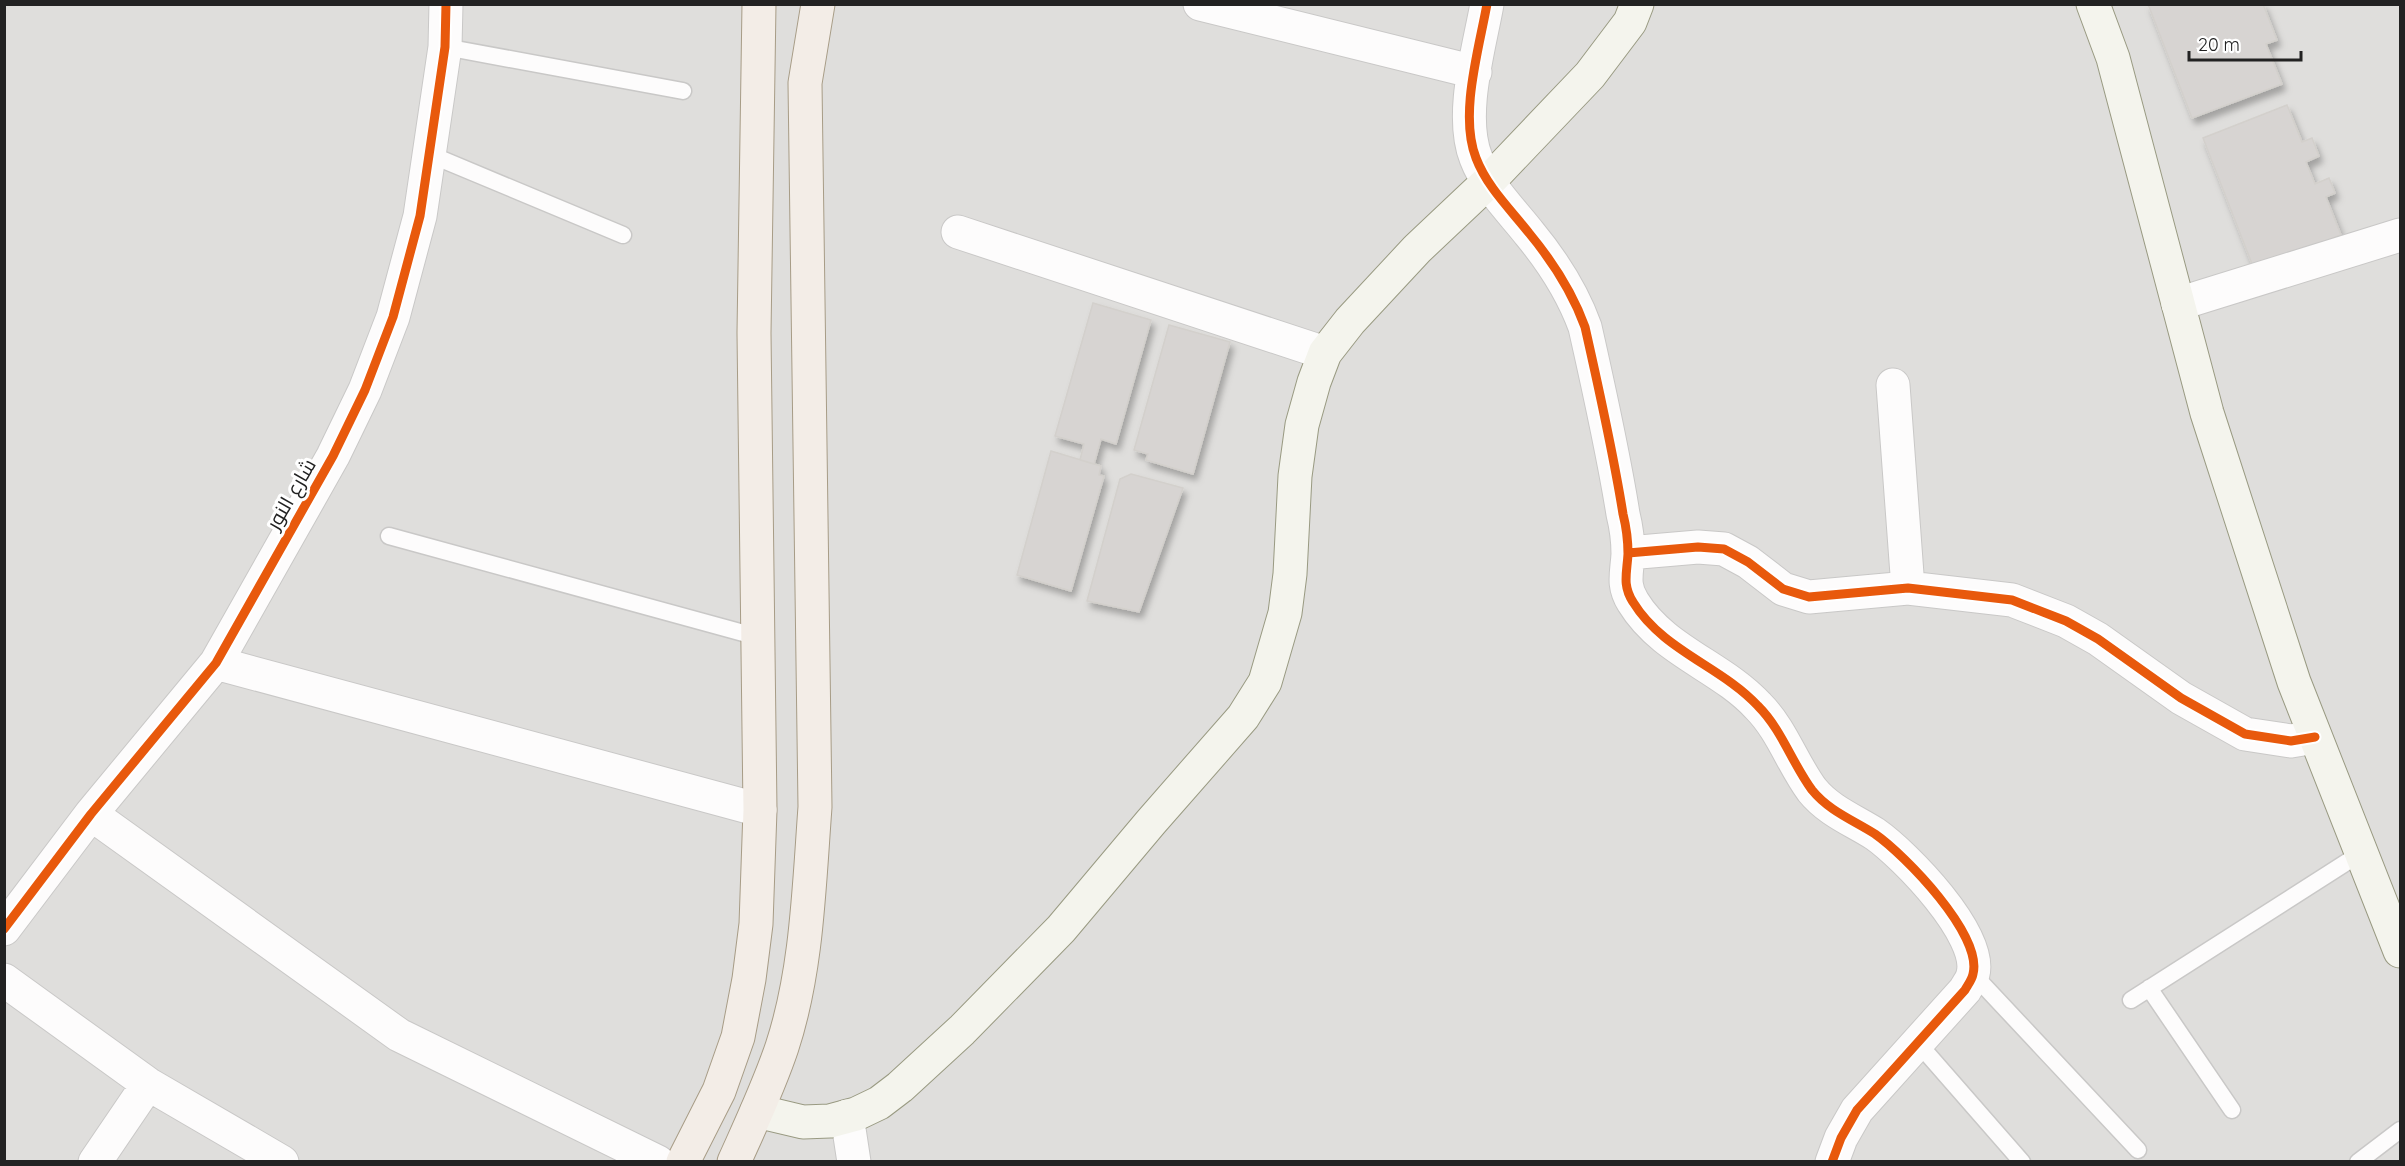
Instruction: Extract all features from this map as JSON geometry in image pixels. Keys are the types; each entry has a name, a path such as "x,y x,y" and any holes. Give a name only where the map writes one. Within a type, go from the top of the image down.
{"main road":[{"path":"683,1161 719,1091 738,1037 756,924 760,810 754,333 759,4"},
{"path":"734,1161 782,1047 796,993 807,918 815,807 805,82 818,4"},
{"path":"757,1111 803,1122 830,1121 879,1103 900,1087 1011,981 1061,928 1143,830 1243,717 1264,682 1285,613 1290,574 1295,476 1302,425 1325,353 1350,321 1417,249 1488,182 1609,52 1630,22 1637,4"},
{"path":"2092,4 2113,58 2207,413 2294,682 2400,951"}],"street":[{"name":"شارع النور","path":"4,929 91,814 216,663 333,456 365,390 393,317 420,216 445,47 446,4"},
{"path":"1200,4 1475,72"},
{"path":"1487,4 1469,119 1475,157 1488,182 1563,278 1586,327 1624,515 1628,553 1624,579 1632,602 1649,623 1673,645 1743,692 1758,706 1777,729 1813,790 1827,806 1876,835 1899,855 1957,918 1968,939 1974,959 1973,974 1965,990 1857,1110 1841,1138 1832,1161"},
{"path":"958,232 1325,353"},
{"path":"2178,304 2400,235"},
{"path":"1893,385 1908,588"},
{"path":"1628,553 1698,546 1724,549 1748,562 1783,589 1809,597 1908,588 2012,600 2036,608 2098,639 2181,698 2245,734 2291,741 2315,737"},
{"path":"216,663 760,810"},
{"path":"91,814 399,1035 658,1161"},
{"path":"4,980 148,1084 282,1161"},
{"path":"95,1161 148,1084"},
{"path":"847,1116 854,1161"}],"lane":[{"path":"445,47 683,91"},
{"path":"429,154 623,235"},
{"path":"389,536 758,637"},
{"path":"2131,999 2361,853"},
{"path":"1973,974 2138,1150"},
{"path":"2149,988 2232,1110"},
{"path":"1918,1043 2022,1161"},
{"path":"2358,1161 2400,1130"}],"shaded area":[{"path":"5,5 2400,5 2400,1161 5,1161"}],"building":[{"path":"2148,4 2263,4 2277,40 2266,44 2282,84 2192,118"},
{"path":"2287,105 2302,142 2312,138 2319,156 2306,162 2315,184 2329,178 2335,193 2326,197 2341,235 2254,269 2203,138"},
{"path":"1093,303 1151,320 1116,444 1101,439 1094,464 1080,460 1084,444 1055,436"},
{"path":"1169,325 1230,342 1193,474 1146,460 1148,454 1134,450"},
{"path":"1051,451 1101,466 1099,475 1104,476 1071,591 1017,575"},
{"path":"1131,474 1183,488 1139,612 1087,601 1120,479"}],"cycle path":[{"path":"4,929 91,814 216,663 333,456 365,390 393,317 420,216 445,47 446,4"},
{"path":"1487,4 1472,82 1469,122 1471,141 1486,179 1554,266 1568,289 1585,327 1626,529 1627,590 1633,602 1645,619 1660,633 1727,680 1758,706 1774,725 1805,780 1819,797 1888,844 1922,877 1954,918 1966,939 1973,958 1973,974 1965,990 1857,1110 1841,1138 1832,1162"},
{"path":"1628,553 1698,547 1724,549 1748,562 1783,589 1809,597 1908,588 2012,600 2066,621 2098,639 2181,698 2245,734 2291,741 2315,737"}]}
